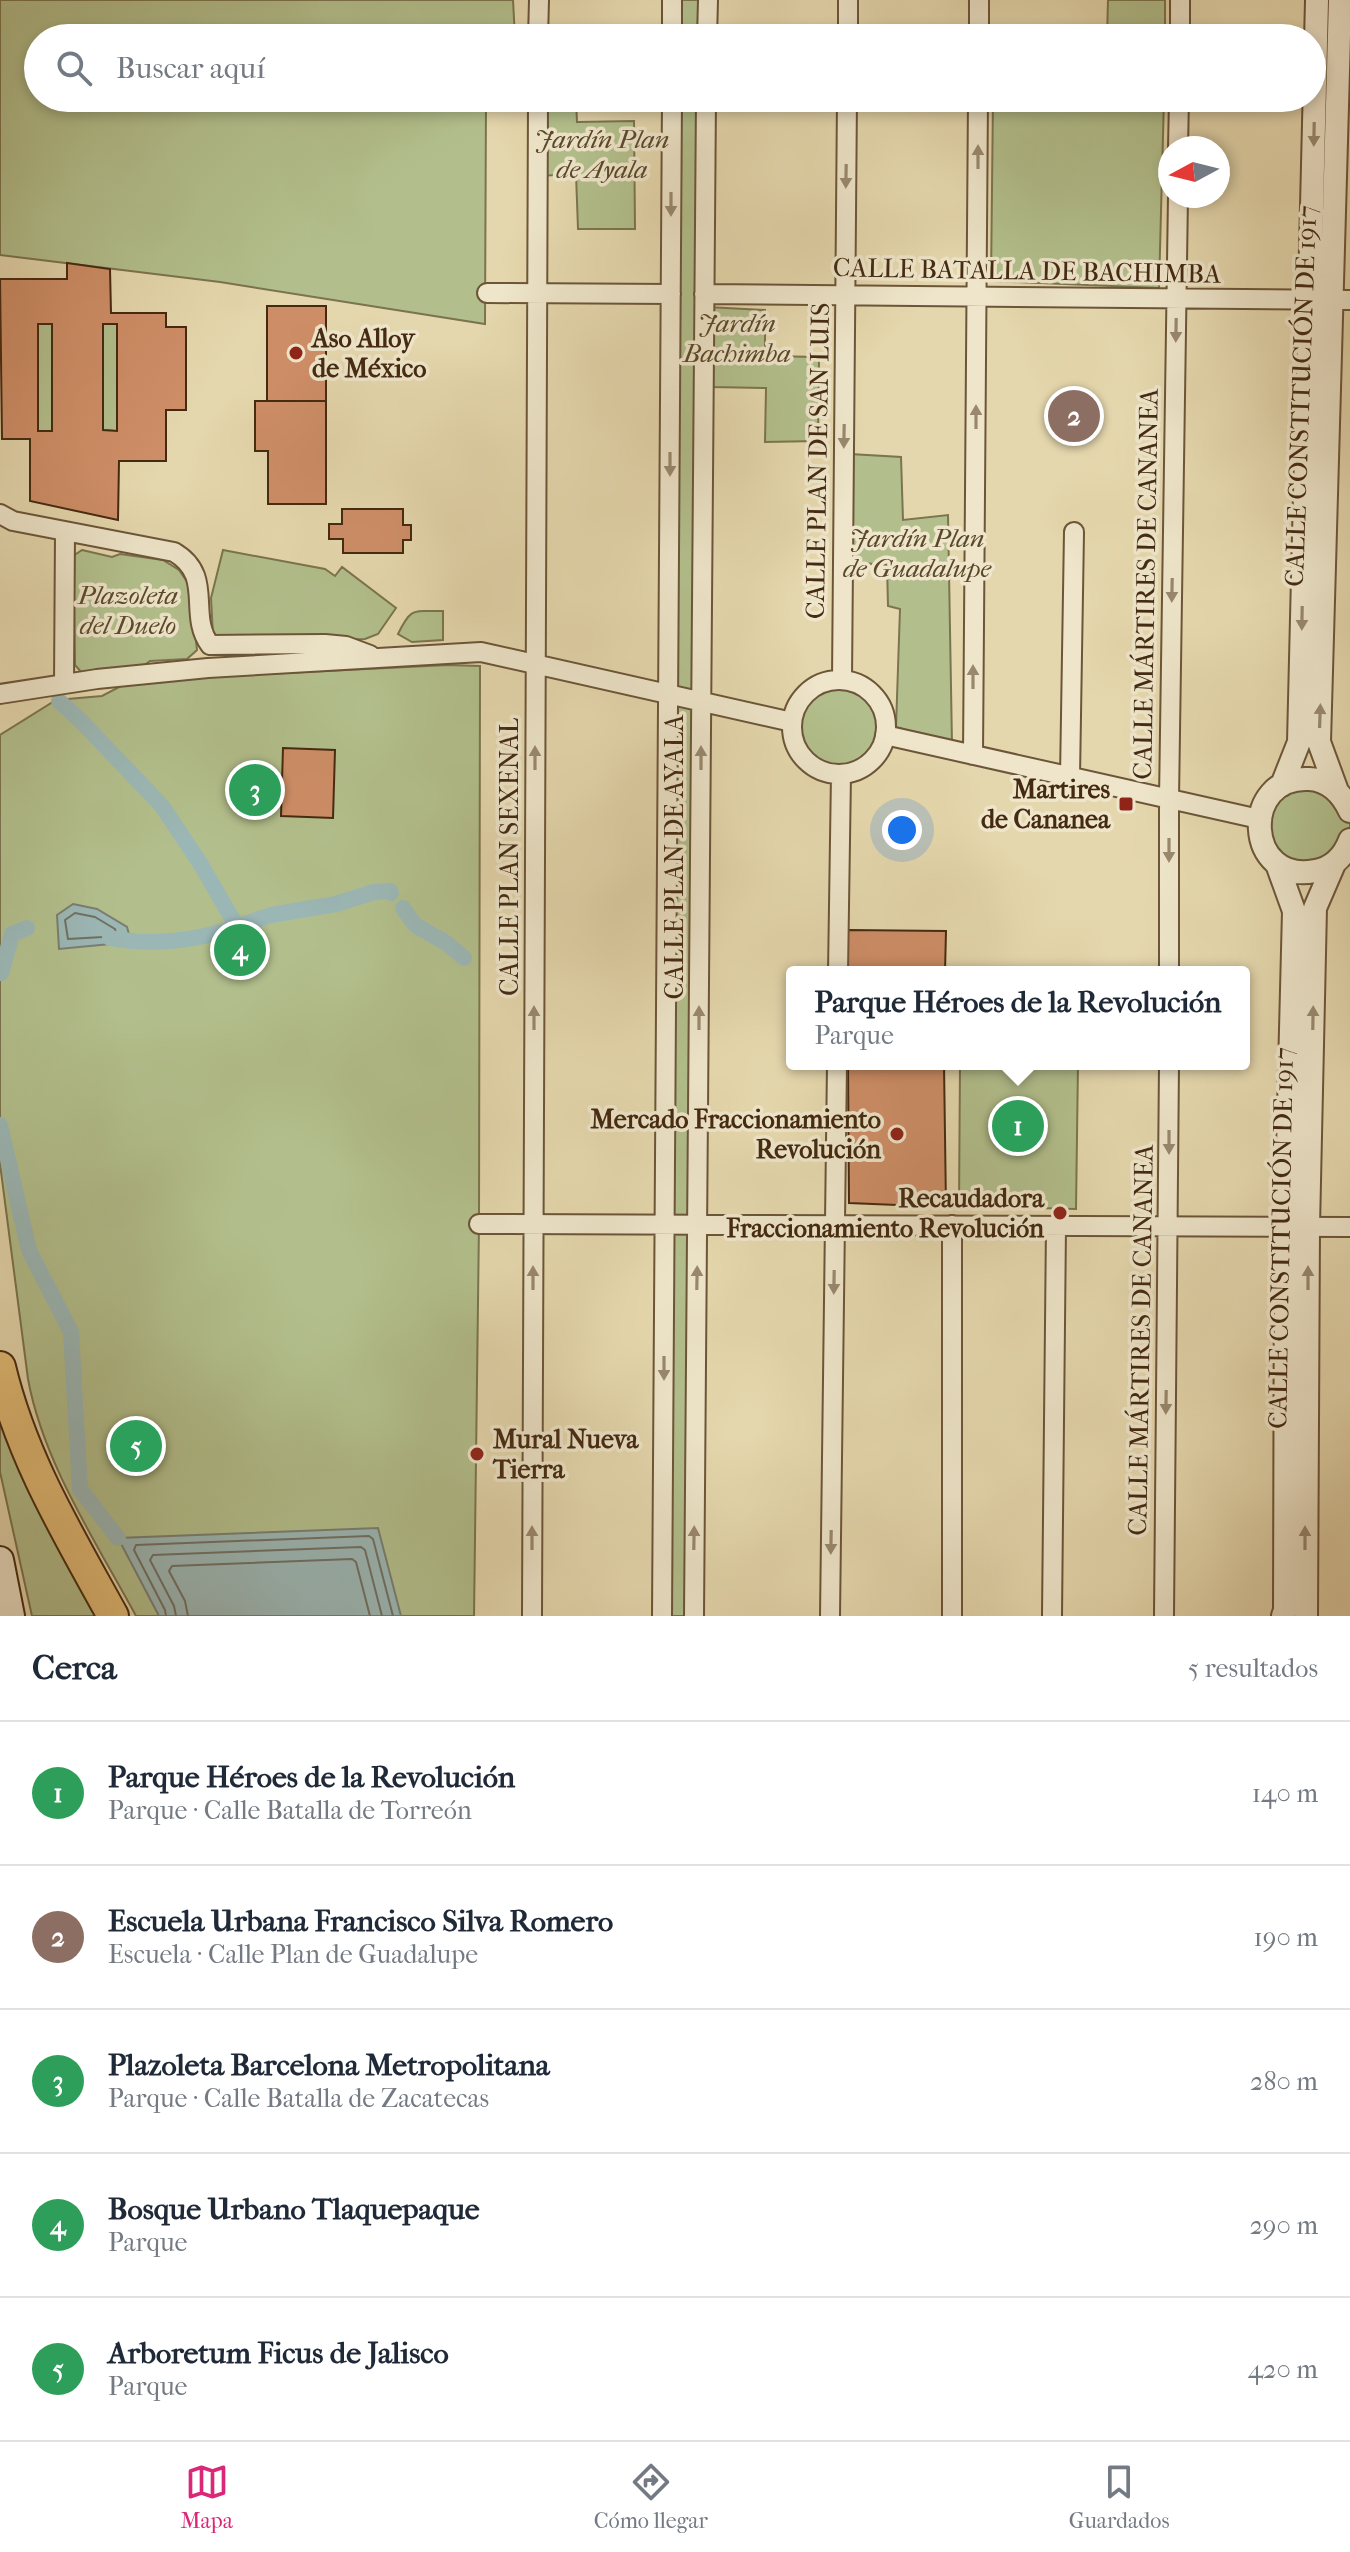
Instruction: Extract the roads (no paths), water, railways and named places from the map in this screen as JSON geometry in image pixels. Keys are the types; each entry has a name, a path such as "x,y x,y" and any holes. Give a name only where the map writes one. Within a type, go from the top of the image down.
{"highway":[{"path":"0,1367 12,1414 38,1479 113,1616"}],"main road":[{"path":"0,1560 11,1616"}],"street":[{"path":"538,24 539,0"},
{"path":"672,0 672,24"},
{"path":"707,24 708,0"},
{"path":"848,0 848,24"},
{"path":"979,0 979,24"},
{"path":"1180,0 1180,24"},
{"name":"CALLE CONSTITUCIÓN DE 1917","path":"1317,0 1318,24"},
{"name":"CALLE CONSTITUCIÓN DE 1917","path":"1340,0 1319,742 1337,791 1350,811"},
{"name":"CALLE PLAN SEXENAL","path":"532,1616 538,112"},
{"name":"CALLE PLAN DE AYALA","path":"662,1616 672,112"},
{"name":"CALLE PLAN DE AYALA","path":"694,1616 706,112"},
{"name":"CALLE PLAN DE SAN LUIS","path":"842,680 847,112"},
{"path":"973,755 978,112"},
{"path":"1178,136 1179,112"},
{"name":"CALLE CONSTITUCIÓN DE 1917","path":"1306,1616 1294,911 1277,864 1262,844 1259,819 1271,794 1282,785 1299,742 1330,300 1322,112"},
{"name":"CALLE MÁRTIRES DE CANANEA","path":"1169,966 1178,208"},
{"path":"487,293 671,294"},
{"name":"CALLE BATALLA DE BACHIMBA","path":"704,294 1330,300"},
{"path":"0,514 13,521 174,552 183,557 191,566 199,587 201,624 210,645 208,668"},
{"path":"64,684 65,532"},
{"path":"1070,777 1074,532"},
{"path":"210,645 325,644 346,646 376,657"},
{"path":"0,694 208,668 481,652 792,722"},
{"path":"842,680 854,683 876,698 886,722 880,750 870,763 856,771 841,774 821,771 805,759 795,742 792,722 798,705 809,691 824,682 842,680"},
{"path":"885,735 1259,819"},
{"path":"838,966 841,774"},
{"path":"1282,785 1310,779 1325,783 1337,791"},
{"name":"CALLE CONSTITUCIÓN DE 1917","path":"1283,1616 1297,1227 1315,908 1334,864 1350,840"},
{"path":"1277,864 1291,871 1306,873 1334,864"},
{"path":"830,1616 837,1070"},
{"name":"CALLE MÁRTIRES DE CANANEA","path":"1164,1616 1169,1070"},
{"path":"479,1224 1350,1227"},
{"path":"952,1225 952,1616"},
{"path":"1052,1616 1056,1226"}],"water":[{"path":"73,904 97,909 127,927 131,942 59,949 57,915"},
{"path":"378,1528 401,1616 159,1616 118,1538"}],"waterway":[{"path":"59,701 162,806 237,927 174,941 142,942 110,938"},
{"path":"227,930 271,915 336,904 374,892 391,893"},
{"path":"403,908 415,925 448,944 464,958"},
{"path":"1,973 12,934 27,928"},
{"path":"0,1125 29,1250 71,1332 80,1489 118,1538"}],"place":[{"name":"Aso Alloy de México","path":"296,353"},
{"name":"Escuela Urbana Francisco Silva Romero","path":"1074,416"},
{"name":"Plazoleta Barcelona Metropolitana","path":"255,790"},
{"name":"Martires de Cananea","path":"1126,804"},
{"name":"Bosque Urbano Tlaquepaque","path":"240,950"},
{"name":"Parque Héroes de la Revolución","path":"1018,1126"},
{"name":"Mercado Fraccionamiento Revolución","path":"897,1134"},
{"name":"Recaudadora Fraccionamiento Revolución","path":"1060,1213"},
{"name":"Arboretum Ficus de Jalisco","path":"136,1446"},
{"name":"Mural Nueva Tierra","path":"477,1454"}],"park label":[{"name":"Jardín Plan de Ayala","path":"602,154"},
{"name":"Jardín Bachimba","path":"737,338"},
{"name":"Jardín Plan de Guadalupe","path":"917,553"},
{"name":"Plazoleta del Duelo","path":"128,610"}]}
